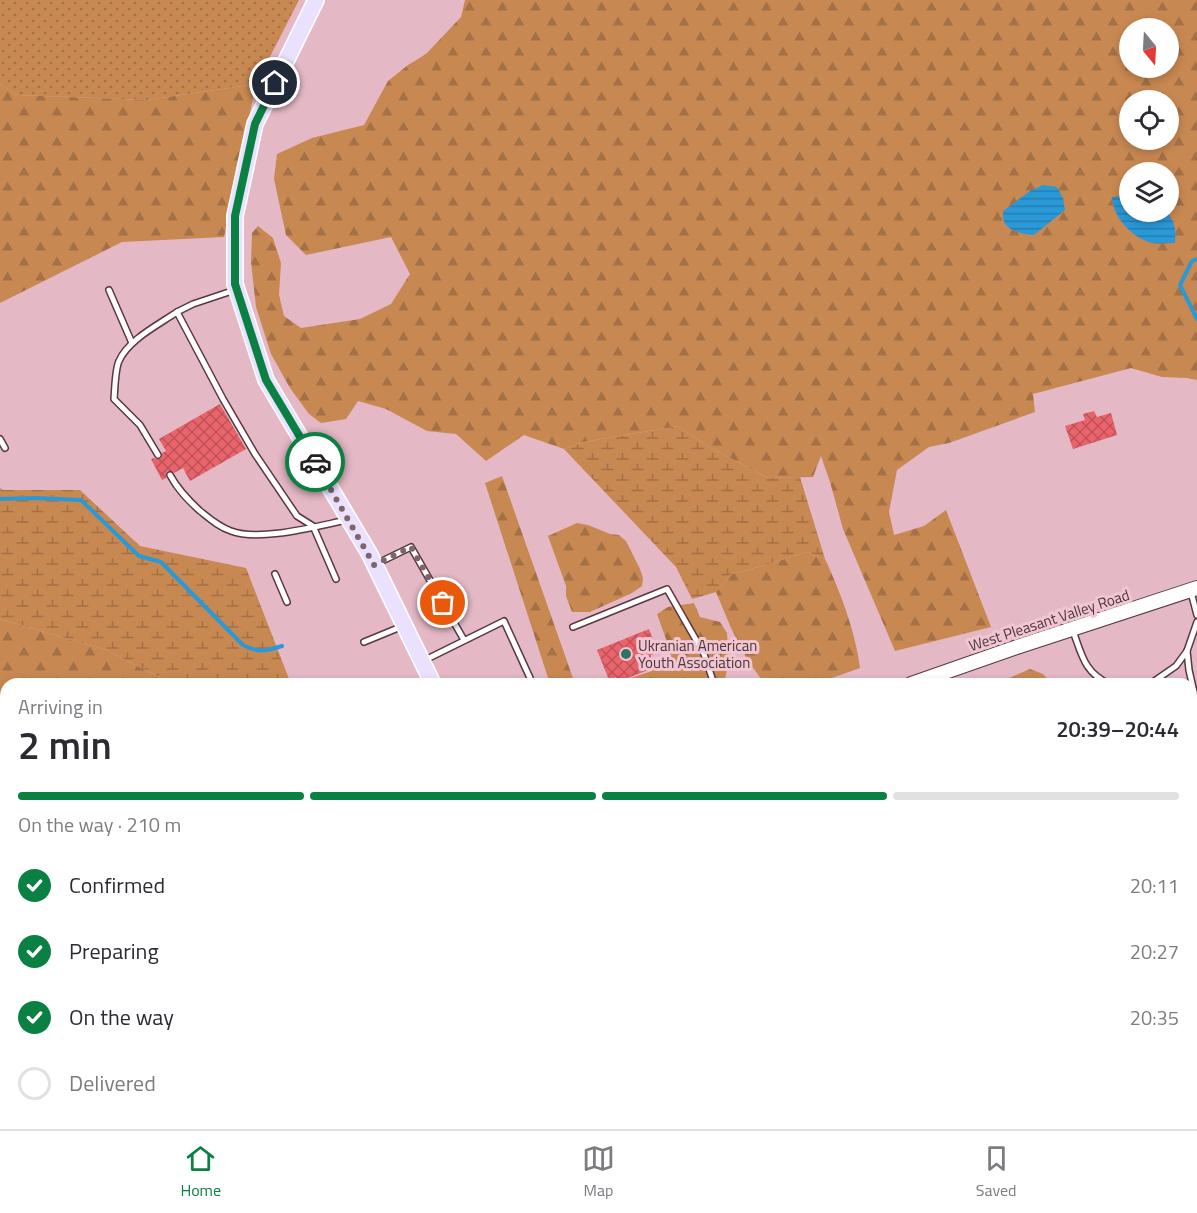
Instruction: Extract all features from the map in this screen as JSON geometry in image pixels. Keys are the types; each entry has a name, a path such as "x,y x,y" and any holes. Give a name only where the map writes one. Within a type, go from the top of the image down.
{"main road":[{"path":"316,0 255,124 235,216 235,284 266,380 374,565 430,678"},
{"name":"West Pleasant Valley Road","path":"929,678 1194,589"}],"lane":[{"path":"109,290 132,343"},
{"path":"158,455 140,425 114,399 119,361 132,343 185,307 237,290"},
{"path":"177,312 255,454 297,516 313,526 336,579"},
{"path":"0,439 4,448"},
{"path":"170,475 177,488 188,500 216,524 234,532 254,535 268,534 349,520"},
{"path":"374,565 411,547 464,640"},
{"path":"275,574 287,602"},
{"path":"573,627 667,589 704,654 712,678"},
{"path":"1194,589 1197,615"},
{"path":"422,661 504,621 530,678"},
{"path":"1158,678 1176,666 1187,651 1197,622"},
{"path":"364,642 404,625"},
{"path":"1072,629 1086,667 1099,678"},
{"path":"1187,651 1191,678"}],"green space":[{"path":"0,0 299,0 256,84 147,100 17,95 0,84"},
{"path":"465,0 1197,0 1197,380 1162,377 1131,368 1033,394 1035,412 949,443 929,447 897,470 889,512 894,535 924,526 946,510 991,627 895,651 843,529 821,456 813,477 768,478 709,447 678,426 584,442 564,449 524,435 486,461 456,434 427,431 386,409 358,401 346,419 321,423 309,414 290,388 271,354 256,307 251,262 252,233 258,226 273,238 281,263 279,295 284,316 301,328 360,319 391,304 410,274 391,237 306,255 286,235 274,179 277,154 312,138 364,125 388,81 426,54 461,17"},
{"path":"0,84 17,95 147,100 256,84 224,237 122,242 0,303"},
{"path":"678,426 709,447 768,478 800,477 825,559 806,552 731,574 716,592 692,599 676,567 564,449 584,442"},
{"path":"502,476 573,678 548,678 485,483"},
{"path":"0,488 3,490 80,490 140,546 246,568 289,678 161,678 106,650 0,619"},
{"path":"577,523 619,535 626,541 640,569 643,578 642,586 590,612 572,612 566,596 566,586 548,536"},
{"path":"806,552 825,559 847,612 860,668 832,678 761,678 748,661 716,592 731,574"},
{"path":"694,603 700,617 720,622 727,633 729,660 725,678 631,678 652,671 667,656 667,642 657,614 668,607"},
{"path":"0,619 106,650 161,678 0,678"},
{"path":"1030,669 1043,674 1047,678 1009,678"}],"water":[{"path":"1043,185 1057,187 1063,198 1065,210 1034,235 1012,230 1004,222 1003,211 1030,191"},
{"path":"1119,196 1119,217 1115,211 1112,197"},
{"path":"1173,222 1175,243 1149,242 1134,234 1123,223"}],"building":[{"path":"220,404 246,449 190,481 183,468 174,473 168,471 166,478 162,480 151,459 160,459 162,453 166,451 159,439"},
{"path":"1094,411 1097,417 1111,413 1117,435 1073,449 1065,426 1085,420 1083,414"},
{"name":"Ukranian American Youth Association","path":"649,629 658,652 651,655 651,669 628,678 608,678 597,650"}],"waterway":[{"path":"1197,259 1192,261 1180,285 1197,319"},
{"path":"0,499 81,500 139,556 161,562 243,645 262,650 282,646"}],"way so far":[{"path":"315,462 374,565 411,547 443,603"}],"place":[{"name":"Ukranian American Youth Association","path":"626,654"}],"route":[{"path":"275,83 255,124 235,216 235,284 266,380 315,462"}]}
